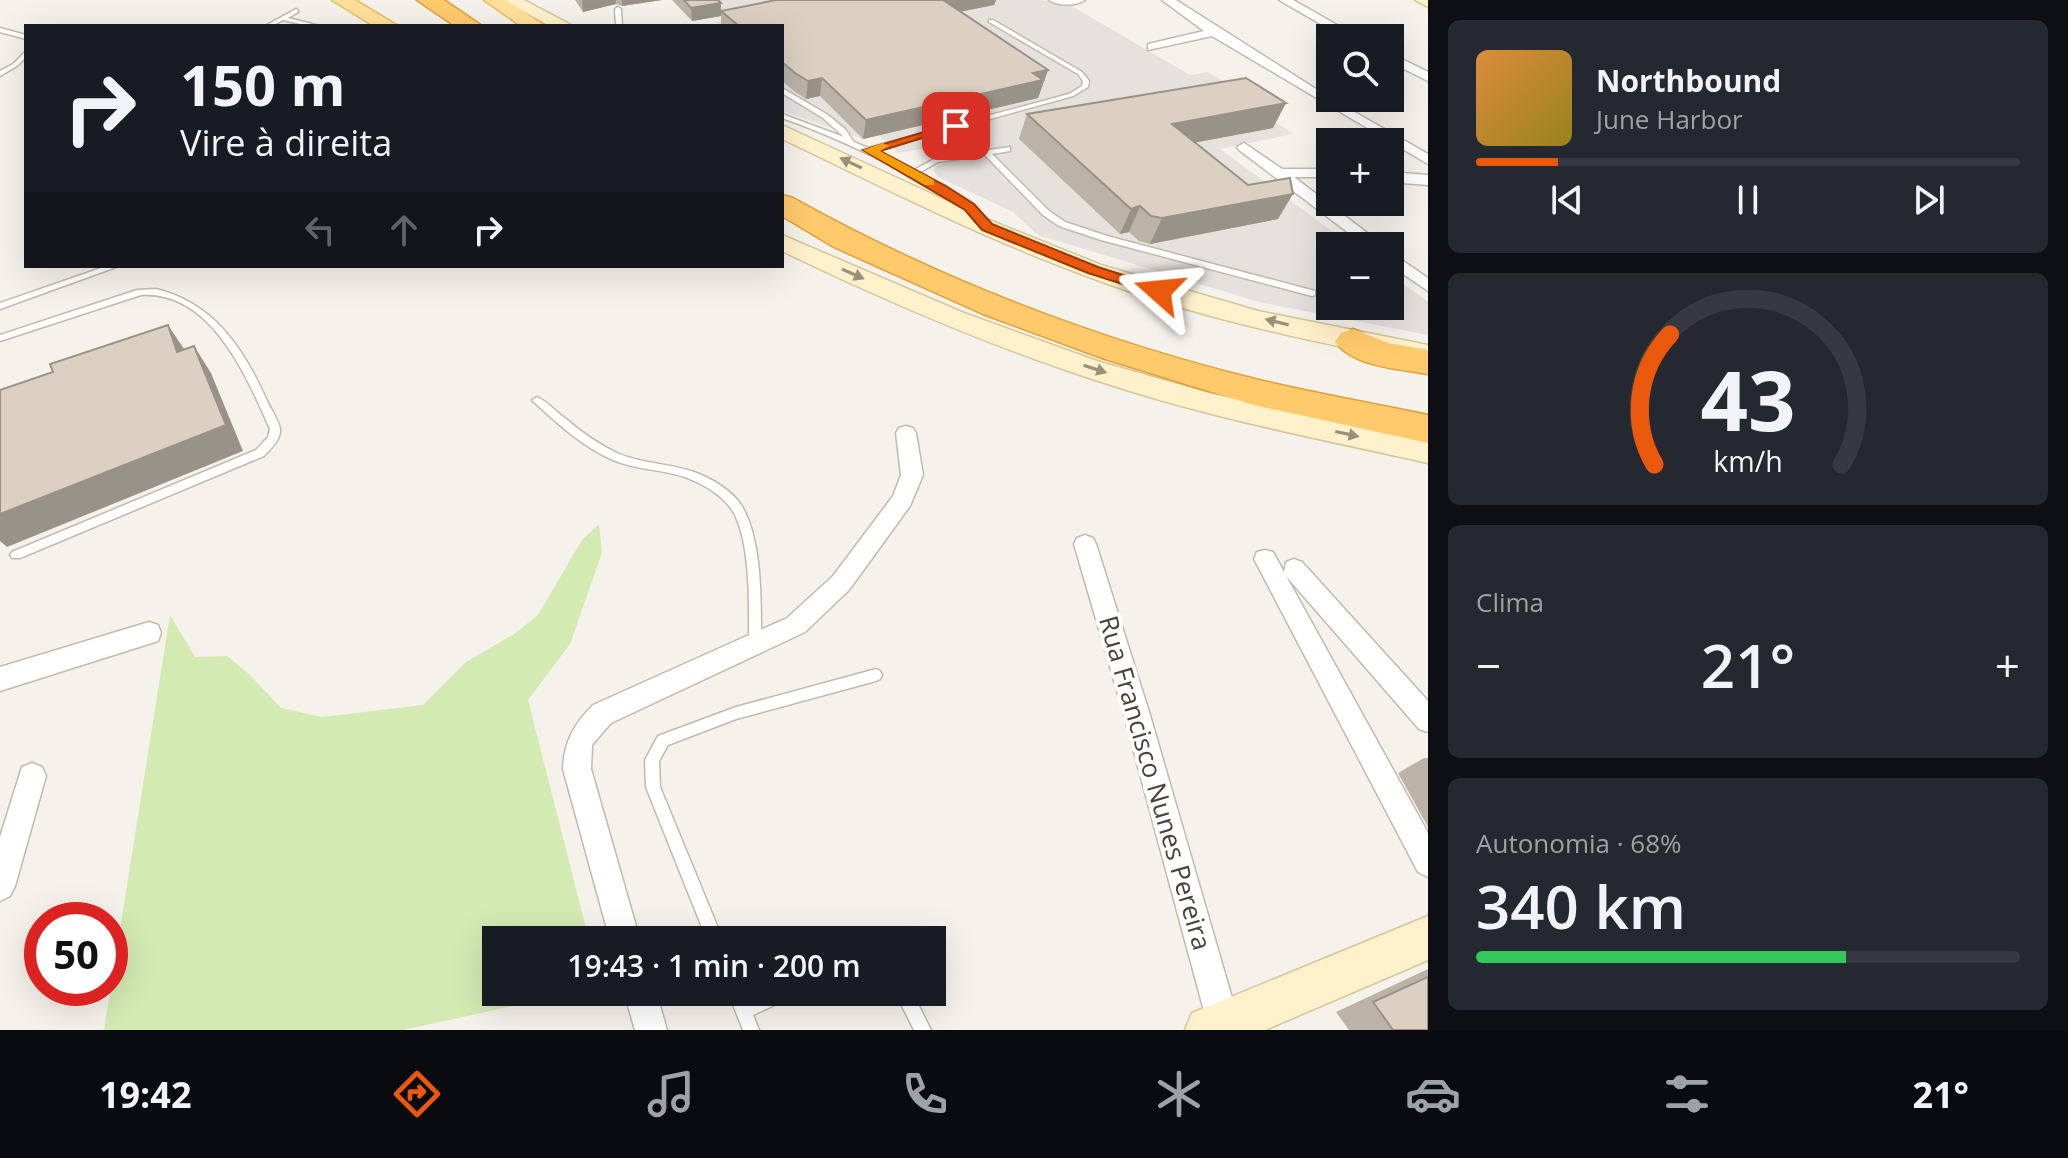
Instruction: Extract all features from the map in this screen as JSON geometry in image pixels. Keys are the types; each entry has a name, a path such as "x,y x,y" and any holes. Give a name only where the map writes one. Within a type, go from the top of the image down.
{"highway":[{"path":"418,3 439,24"},
{"path":"418,3 466,24"},
{"path":"784,187 928,256 1067,312 1261,370 1428,400"},
{"path":"784,205 845,240"},
{"path":"784,219 845,240 995,306 1115,350 1254,392 1428,429"},
{"path":"1353,341 1380,353 1428,362"}],"main road":[{"path":"493,0 532,24"},
{"path":"511,0 560,24"},
{"path":"349,3 385,24"},
{"path":"784,132 987,227 1093,270 1159,291 1353,341 1428,354"},
{"path":"784,243 928,307 1119,378 1277,419 1428,452"},
{"path":"1216,1026 1428,938"}],"street":[{"path":"1055,0 1079,0"},
{"path":"1168,0 1214,32 1428,160"},
{"path":"1285,0 1329,24"},
{"path":"1152,47 1214,32"},
{"path":"1404,64 1428,77"},
{"path":"1244,147 1358,232"},
{"path":"1282,173 1316,173"},
{"path":"1404,178 1428,180"},
{"path":"1404,268 1428,286"},
{"path":"621,926 577,769 576,746 585,731 602,714 796,625 841,583 890,520 909,486 912,475 906,433"},
{"name":"Rua Francisco Nunes Pereira","path":"1085,544 1146,745 1216,1026"},
{"path":"1265,559 1428,862"},
{"path":"1294,569 1428,720"},
{"path":"0,679 149,633"},
{"path":"0,886 32,776"},
{"path":"644,1006 651,1030"}],"lane":[{"path":"618,9 619,24"},
{"path":"272,24 296,11"},
{"path":"282,18 308,24"},
{"path":"869,150 1071,95 1085,87 1086,81 1080,73 991,21"},
{"path":"0,30 24,36"},
{"path":"0,74 24,55"},
{"path":"784,92 825,113 852,142"},
{"path":"784,117 869,150 970,207 987,227"},
{"path":"911,174 936,160 1007,149"},
{"path":"986,152 1046,213 1062,224 1312,293"},
{"path":"0,306 109,268"},
{"path":"0,338 140,292 164,291 183,301 217,328 245,365 275,429 268,446 260,453 16,555"},
{"path":"537,400 585,441 618,458 682,472 704,481 722,492 737,508 744,526 755,596 755,646"},
{"path":"709,926 653,787 652,760 663,740 736,713 876,675"},
{"path":"741,1006 751,1030"},
{"path":"743,1011 754,1006"},
{"path":"910,1006 923,1030"}],"shaded area":[{"path":"706,0 1039,0 1068,4 1190,75 1208,72 1246,95 1240,97 1293,134 1220,149 1333,232 1316,232 1316,313 1259,302 1038,235 1013,212 938,177 933,170 938,165 954,161 940,146 898,153 879,135 863,139 784,112 784,24 714,24 725,20"},
{"path":"1404,284 1428,302 1428,335 1351,320 1404,320"}],"green space":[{"path":"599,524 602,553 570,644 528,700 585,926 482,926 482,1006 514,1006 403,1030 104,1030 108,1006 128,1006 128,902 124,902 170,615 195,657 227,656 281,708 322,717 423,705 466,662 514,634 538,615 582,540"}],"building":[{"path":"684,0 718,0 721,3 691,8"},
{"path":"776,0 943,0 1048,70 1033,73 1043,80 866,120 822,78 808,81 784,64 784,24 737,24 721,11"},
{"path":"1246,78 1286,103 1172,124 1248,185 1290,178 1293,194 1162,218 1151,216 1140,206 1131,209 1027,114"},
{"path":"168,325 177,352 194,346 226,425 0,514 0,390 53,372 50,364"},
{"path":"1428,977 1428,1030 1393,1030 1373,1002"}],"slow traffic":[{"path":"883,146 869,150 930,183"}],"route":[{"path":"956,126 869,150 942,188 970,207 987,227 1093,270 1159,291"}]}
